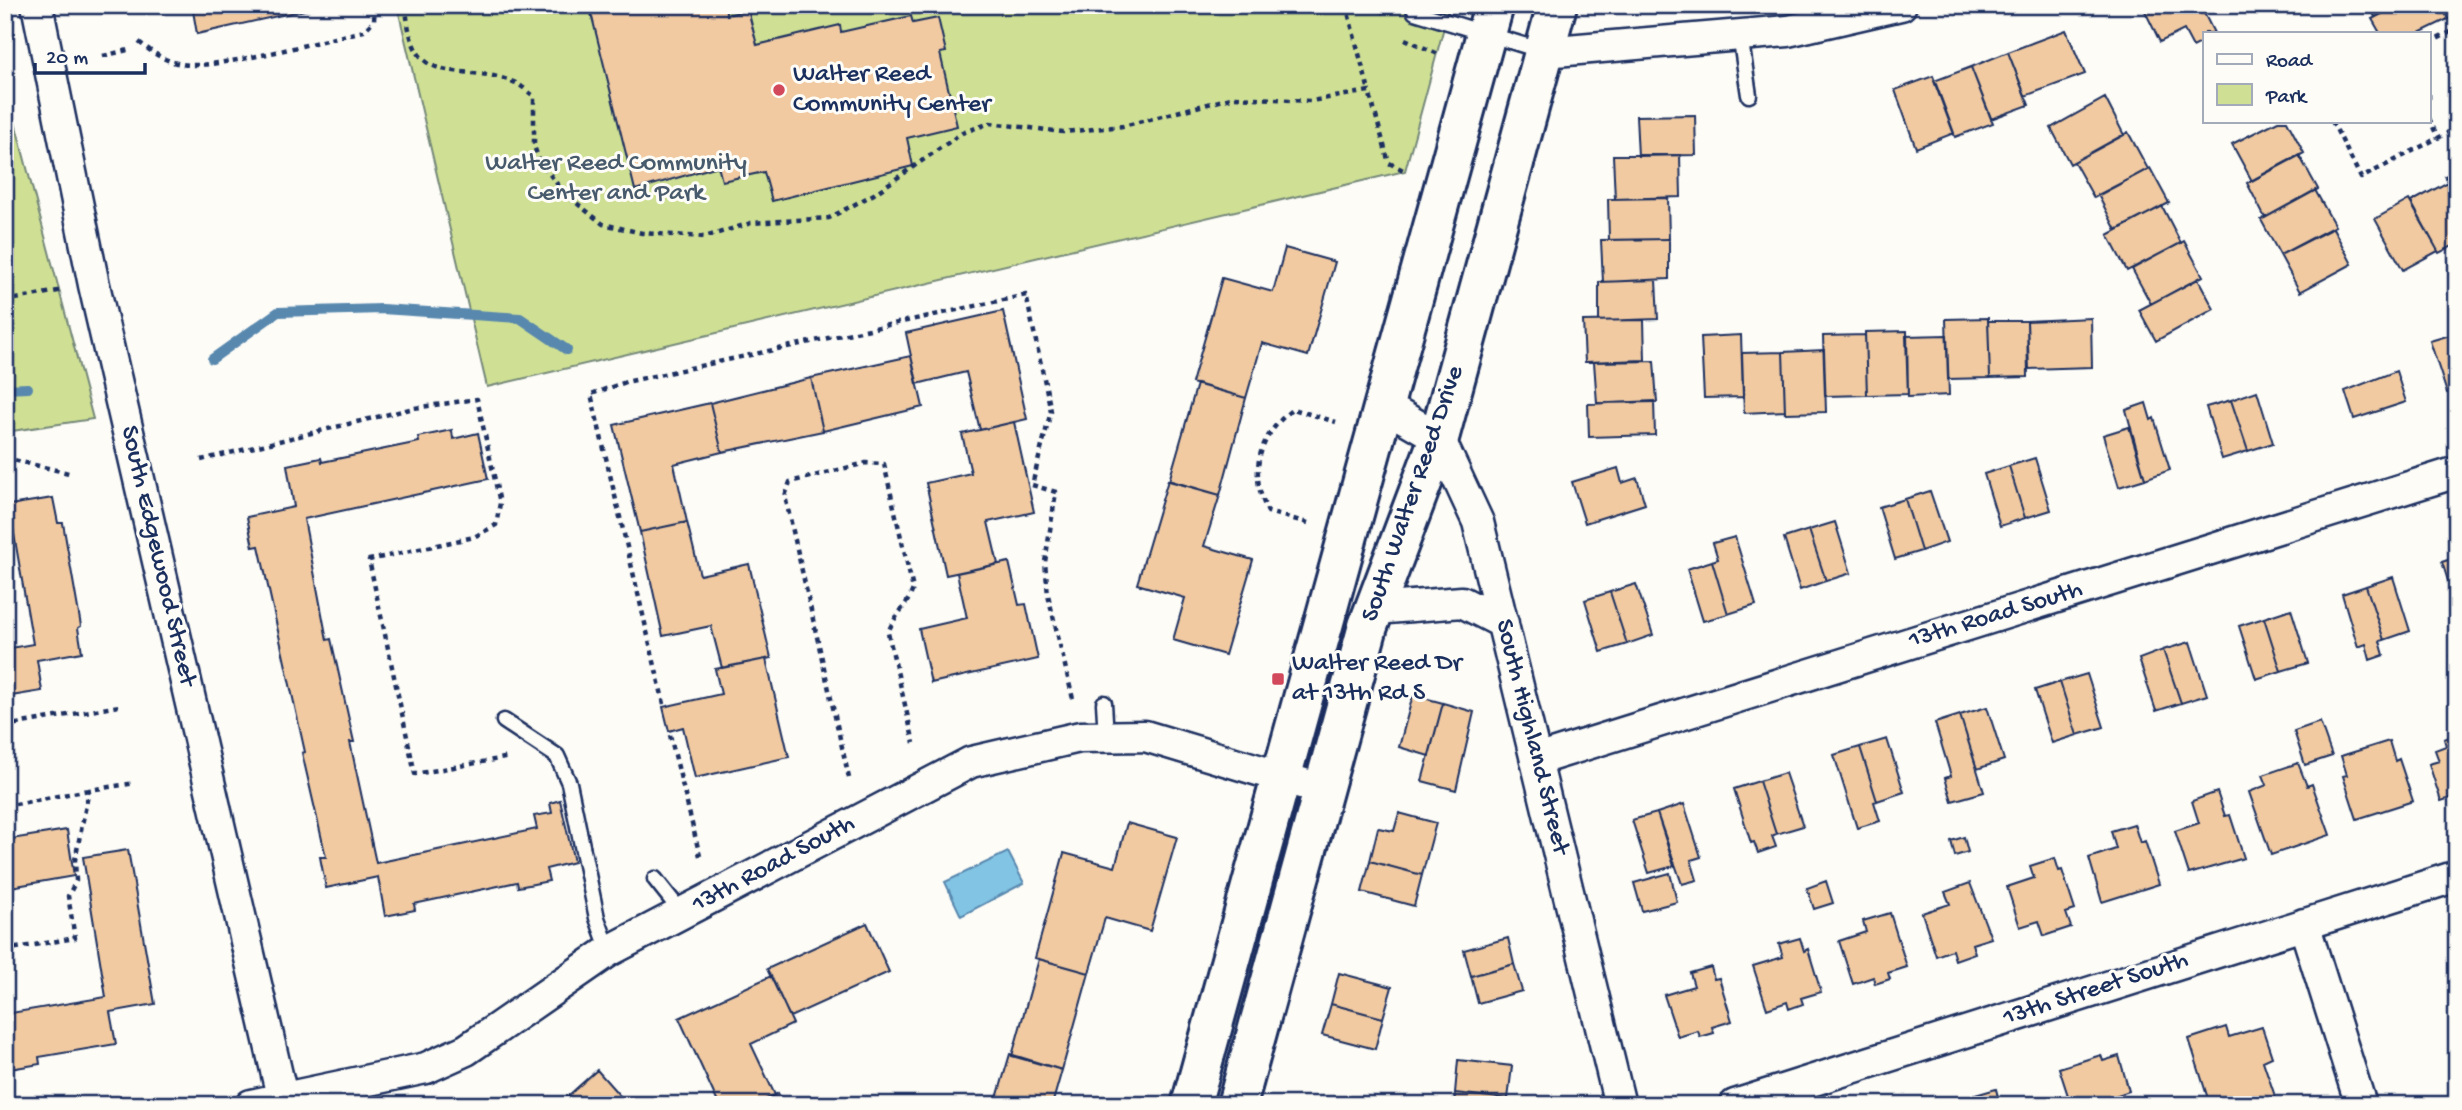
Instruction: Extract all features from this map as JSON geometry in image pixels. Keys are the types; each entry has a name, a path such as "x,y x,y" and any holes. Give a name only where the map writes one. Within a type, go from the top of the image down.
{"main road":[{"name":"South Walter Reed Drive","path":"1237,1105 1321,789 1375,609 1439,438 1557,5"},
{"name":"South Walter Reed Drive","path":"1191,1105 1491,20"}],"street":[{"name":"South Edgewood Street","path":"37,5 94,285 283,1101"},
{"path":"1544,52 1788,31 1901,5"},
{"path":"1384,406 1439,438"},
{"name":"South Highland Street","path":"1439,438 1478,522 1620,1105"},
{"name":"13th Road South","path":"1536,760 2457,472"},
{"path":"1375,609 1462,603 1503,624"},
{"name":"13th Road South","path":"251,1105 283,1101 436,1064 466,1050 609,951 971,762 1080,737 1145,736 1321,789"},
{"name":"13th Street South","path":"1735,1105 2457,876"},
{"path":"2304,925 2361,1105"}],"lane":[{"path":"537,5 544,5"},
{"path":"1413,5 1415,12 1491,20 1544,52"},
{"path":"1740,35 1749,95"},
{"path":"1104,703 1106,737"},
{"path":"504,721 557,756 569,782 597,918 609,951"},
{"path":"655,879 682,913"}],"path":[{"path":"139,42 158,57 184,65 219,62 364,31 374,20 375,5"},
{"path":"406,5 407,32 415,51 430,64 450,72 516,83 534,96 534,146 539,160 564,193 603,224 642,233 705,237 751,223 829,218 874,194 962,133 990,123 1063,132 1124,126 1236,97 1311,101 1369,91"},
{"path":"736,5 737,8 751,5"},
{"path":"1346,5 1389,163 1405,171"},
{"path":"2430,42 2457,29"},
{"path":"103,56 128,50"},
{"path":"2430,120 2438,138"},
{"path":"2333,122 2361,178 2457,128"},
{"path":"5,301 94,285"},
{"path":"664,704 591,394 626,382 1026,295 1051,411 1032,485 1056,492 1045,562 1048,595 1073,699"},
{"path":"201,460 414,408 477,399 500,503 496,525 474,537 369,560 415,774 549,751"},
{"path":"1308,523 1268,512 1258,492 1258,454 1277,421 1293,409 1336,422"},
{"path":"5,471 7,458 73,474"},
{"path":"849,778 785,496 790,482 866,463 884,464 913,589 908,605 893,617 888,633 914,743"},
{"path":"5,503 5,532"},
{"path":"5,726 119,706"},
{"path":"670,735 700,856"},
{"path":"5,806 135,783"},
{"path":"5,950 75,938 68,896 76,881 75,860 89,790"}],"green space":[{"name":"Walter Reed Community Center and Park","path":"397,5 1450,5 1405,171 487,387"},
{"path":"7,92 93,419 5,432 5,93"}],"water":[{"path":"1008,852 1024,883 961,916 945,882"}],"building":[{"path":"136,5 167,5 137,12"},
{"path":"192,5 327,5 197,34"},
{"name":"Walter Reed Community Center","path":"589,5 724,5 727,15 748,10 757,45 840,25 841,32 911,16 913,23 938,18 946,52 940,53 957,126 907,138 913,166 772,201 764,172 722,181 718,166 635,190"},
{"path":"2142,5 2200,5 2214,32 2203,32 2203,42 2193,47 2184,30 2160,42"},
{"path":"2369,5 2399,5 2375,17"},
{"path":"2399,5 2441,5 2448,19 2421,32 2379,32 2372,19"},
{"path":"2066,30 2085,74 2025,96 2008,52"},
{"path":"2008,52 2029,105 1991,119 1971,67"},
{"path":"1971,67 1993,123 1955,137 1934,81"},
{"path":"1933,76 1954,133 1916,148 1895,90"},
{"path":"2105,98 2124,135 2070,164 2051,128"},
{"path":"1695,115 1696,155 1638,156 1636,116"},
{"path":"2276,122 2288,122 2304,153 2252,181 2232,144"},
{"path":"2128,132 2148,169 2094,198 2074,162"},
{"path":"1613,155 1680,155 1681,197 1615,199"},
{"path":"2299,155 2318,189 2265,218 2247,183"},
{"path":"2150,168 2169,203 2116,230 2098,195"},
{"path":"2457,170 2457,198 2445,176"},
{"path":"2448,182 2457,198 2457,244 2439,253 2411,202"},
{"path":"2315,190 2335,226 2280,255 2261,220"},
{"path":"1668,198 1669,239 1609,240 1608,199"},
{"path":"2409,200 2438,251 2403,270 2375,219"},
{"path":"2162,206 2181,243 2127,271 2108,235"},
{"path":"2333,228 2352,264 2300,292 2280,255"},
{"path":"1669,239 1669,279 1603,282 1601,240"},
{"path":"2184,241 2203,276 2151,304 2132,269"},
{"path":"1285,248 1335,262 1308,356 1262,343 1246,398 1192,383 1222,278 1273,292"},
{"path":"2198,279 2214,309 2156,341 2139,310"},
{"path":"1656,280 1658,319 1599,321 1599,282"},
{"path":"1003,311 1027,419 980,430 966,372 917,384 906,333"},
{"path":"1988,318 1990,378 1948,379 1946,319"},
{"path":"2091,318 2092,367 2029,369 2027,321"},
{"path":"1644,320 1645,360 1585,362 1583,321"},
{"path":"1988,321 2027,321 2028,377 1990,378"},
{"path":"1907,331 1908,394 1867,395 1865,332"},
{"path":"2457,333 2457,390 2447,393 2430,341"},
{"path":"1741,335 1743,397 1704,398 1701,337"},
{"path":"1865,335 1867,395 1825,396 1823,336"},
{"path":"1947,335 1949,395 1908,397 1906,336"},
{"path":"1824,350 1826,412 1785,413 1783,352"},
{"path":"1783,352 1785,411 1744,413 1742,353"},
{"path":"911,356 923,407 823,431 811,378"},
{"path":"1654,361 1657,402 1597,403 1594,362"},
{"path":"2396,371 2406,402 2354,419 2345,391"},
{"path":"811,378 823,431 722,452 710,403"},
{"path":"1197,384 1246,398 1220,495 1169,481"},
{"path":"2257,391 2273,443 2248,451 2231,400"},
{"path":"2231,400 2248,451 2222,459 2206,407"},
{"path":"1654,401 1655,435 1589,437 1588,404"},
{"path":"710,403 722,452 674,464 687,522 640,532 614,425"},
{"path":"2146,403 2151,420 2154,418 2170,470 2145,479 2126,410"},
{"path":"1014,422 1034,512 988,522 998,564 946,575 926,483 971,473 962,434"},
{"path":"2129,427 2145,479 2119,487 2103,435"},
{"path":"452,430 453,439 478,433 488,479 304,519 327,640 331,639 354,742 350,742 376,863 537,829 534,816 552,813 550,803 560,800 574,862 546,869 549,881 518,887 517,882 414,904 415,910 385,916 378,877 326,888 320,857 326,857 302,753 305,752 259,546 253,547 247,517 294,507 287,465 321,458 322,462 419,442 418,437"},
{"path":"2035,458 2051,510 2025,518 2009,466"},
{"path":"2009,466 2025,518 2000,526 1984,474"},
{"path":"1618,468 1622,483 1637,478 1645,504 1585,523 1572,482"},
{"path":"1168,480 1220,495 1204,546 1253,560 1225,655 1173,640 1185,598 1137,584"},
{"path":"1930,491 1947,542 1921,551 1905,499"},
{"path":"53,498 58,523 63,523 81,626 78,628 82,652 37,660 42,691 5,697 5,649 33,644 9,505"},
{"path":"1905,499 1921,551 1895,559 1879,507"},
{"path":"687,522 700,575 749,564 771,658 722,668 711,626 663,636 640,532"},
{"path":"1835,522 1851,573 1826,581 1809,530"},
{"path":"1809,530 1826,581 1800,590 1784,538"},
{"path":"1735,537 1756,605 1728,614 1712,561 1718,559 1713,543"},
{"path":"2457,557 2457,609 2442,562"},
{"path":"1712,561 1728,614 1703,621 1687,569"},
{"path":"1009,562 1019,605 1026,604 1038,659 931,683 919,629 967,618 957,573"},
{"path":"2393,577 2410,631 2384,640 2366,586"},
{"path":"1636,584 1653,635 1627,644 1610,592"},
{"path":"2366,586 2384,640 2380,641 2384,655 2370,660 2366,644 2358,647 2342,594"},
{"path":"1610,592 1627,644 1601,652 1585,600"},
{"path":"2291,609 2308,663 2281,671 2264,618"},
{"path":"2264,618 2281,671 2256,679 2239,626"},
{"path":"2190,642 2207,695 2181,703 2163,650"},
{"path":"2163,650 2181,703 2156,711 2139,659"},
{"path":"2457,653 2457,674 2450,656"},
{"path":"766,659 789,757 695,778 683,727 669,731 663,707 721,694 715,669"},
{"path":"2087,674 2104,727 2077,735 2060,682"},
{"path":"2060,682 2077,735 2052,743 2035,690"},
{"path":"1413,695 1443,703 1429,756 1399,747"},
{"path":"1443,703 1474,712 1456,790 1422,781"},
{"path":"1987,707 2004,760 1977,769 1960,715"},
{"path":"1960,715 1984,792 1952,801 1945,778 1951,776 1935,723"},
{"path":"2320,722 2332,756 2305,765 2294,731"},
{"path":"2457,734 2457,796 2441,801 2429,764 2439,761 2435,750 2446,746 2444,739"},
{"path":"1887,739 1904,792 1877,801 1860,747"},
{"path":"2389,741 2395,761 2399,759 2413,801 2357,819 2343,776 2347,775 2341,756"},
{"path":"1860,747 1877,801 1874,802 1880,821 1857,828 1834,755"},
{"path":"2298,763 2307,786 2312,784 2330,835 2271,855 2249,792 2267,785 2263,775"},
{"path":"1785,773 1803,826 1776,834 1759,781"},
{"path":"1759,781 1776,834 1772,836 1776,847 1758,853 1754,842 1751,843 1734,789"},
{"path":"2217,792 2225,816 2230,815 2244,858 2189,874 2175,831 2199,823 2192,801"},
{"path":"1684,804 1701,857 1691,860 1697,880 1682,884 1657,813"},
{"path":"1399,813 1436,823 1422,875 1370,861 1378,828 1394,831"},
{"path":"1657,813 1674,866 1649,873 1632,820"},
{"path":"1127,823 1177,837 1150,931 1105,918 1089,973 1035,958 1064,853 1115,867"},
{"path":"2134,824 2140,843 2145,841 2159,884 2102,902 2089,858 2116,849 2111,831"},
{"path":"67,830 74,876 5,888 5,840"},
{"path":"1964,837 1968,852 1955,856 1951,841"},
{"path":"128,850 155,1004 110,1012 116,1044 39,1057 40,1064 10,1069 10,1066 5,1067 5,1014 106,997 83,857"},
{"path":"2055,858 2059,871 2062,870 2075,910 2066,913 2071,927 2044,936 2039,921 2020,927 2007,887 2034,878 2030,866"},
{"path":"1370,861 1422,875 1414,906 1362,892"},
{"path":"1670,873 1677,902 1642,911 1634,883"},
{"path":"1826,881 1833,903 1814,909 1807,888"},
{"path":"1970,883 1991,938 1972,944 1975,953 1955,960 1952,950 1936,956 1922,913 1950,904 1945,892"},
{"path":"1890,913 1907,967 1888,973 1890,979 1875,984 1873,977 1853,984 1839,941 1866,932 1863,921"},
{"path":"867,923 889,972 790,1017 767,969"},
{"path":"1508,938 1514,964 1471,976 1464,950"},
{"path":"1800,938 1804,951 1808,949 1821,992 1801,998 1803,1004 1789,1009 1787,1002 1767,1009 1753,966 1783,957 1779,944"},
{"path":"1039,959 1089,973 1062,1070 1012,1056"},
{"path":"1514,964 1522,991 1478,1003 1471,976"},
{"path":"1711,967 1714,979 1719,978 1732,1021 1712,1027 1714,1033 1700,1037 1698,1031 1678,1037 1664,995 1694,986 1690,973"},
{"path":"1339,973 1392,987 1383,1018 1331,1004"},
{"path":"771,976 793,1024 751,1044 775,1095 753,1105 719,1105 679,1018"},
{"path":"1331,1004 1383,1018 1375,1049 1322,1035"},
{"path":"2226,1027 2229,1037 2262,1027 2272,1057 2263,1061 2278,1105 2210,1105 2189,1039"},
{"path":"1010,1054 1062,1070 1052,1105 995,1105"},
{"path":"2101,1055 2103,1061 2119,1056 2129,1091 2112,1097 2115,1105 2071,1105 2059,1068"},
{"path":"1458,1060 1512,1066 1508,1099 1455,1093"},
{"path":"597,1070 628,1105 578,1105 569,1095"},
{"path":"1996,1089 1999,1101 2004,1100 2005,1105 1960,1105 1958,1100"},
{"path":"778,1093 784,1105 753,1105 775,1095"},
{"path":"1455,1093 1508,1099 1508,1105 1454,1105"},
{"path":"569,1095 578,1105 557,1105"}],"waterway":[{"path":"212,359 278,312 382,309 520,318 567,350"},
{"path":"5,389 28,388"}],"place":[{"name":"Walter Reed Community Center","path":"779,90"},
{"name":"Walter Reed Dr at 13th Rd S","path":"1278,679"}]}
